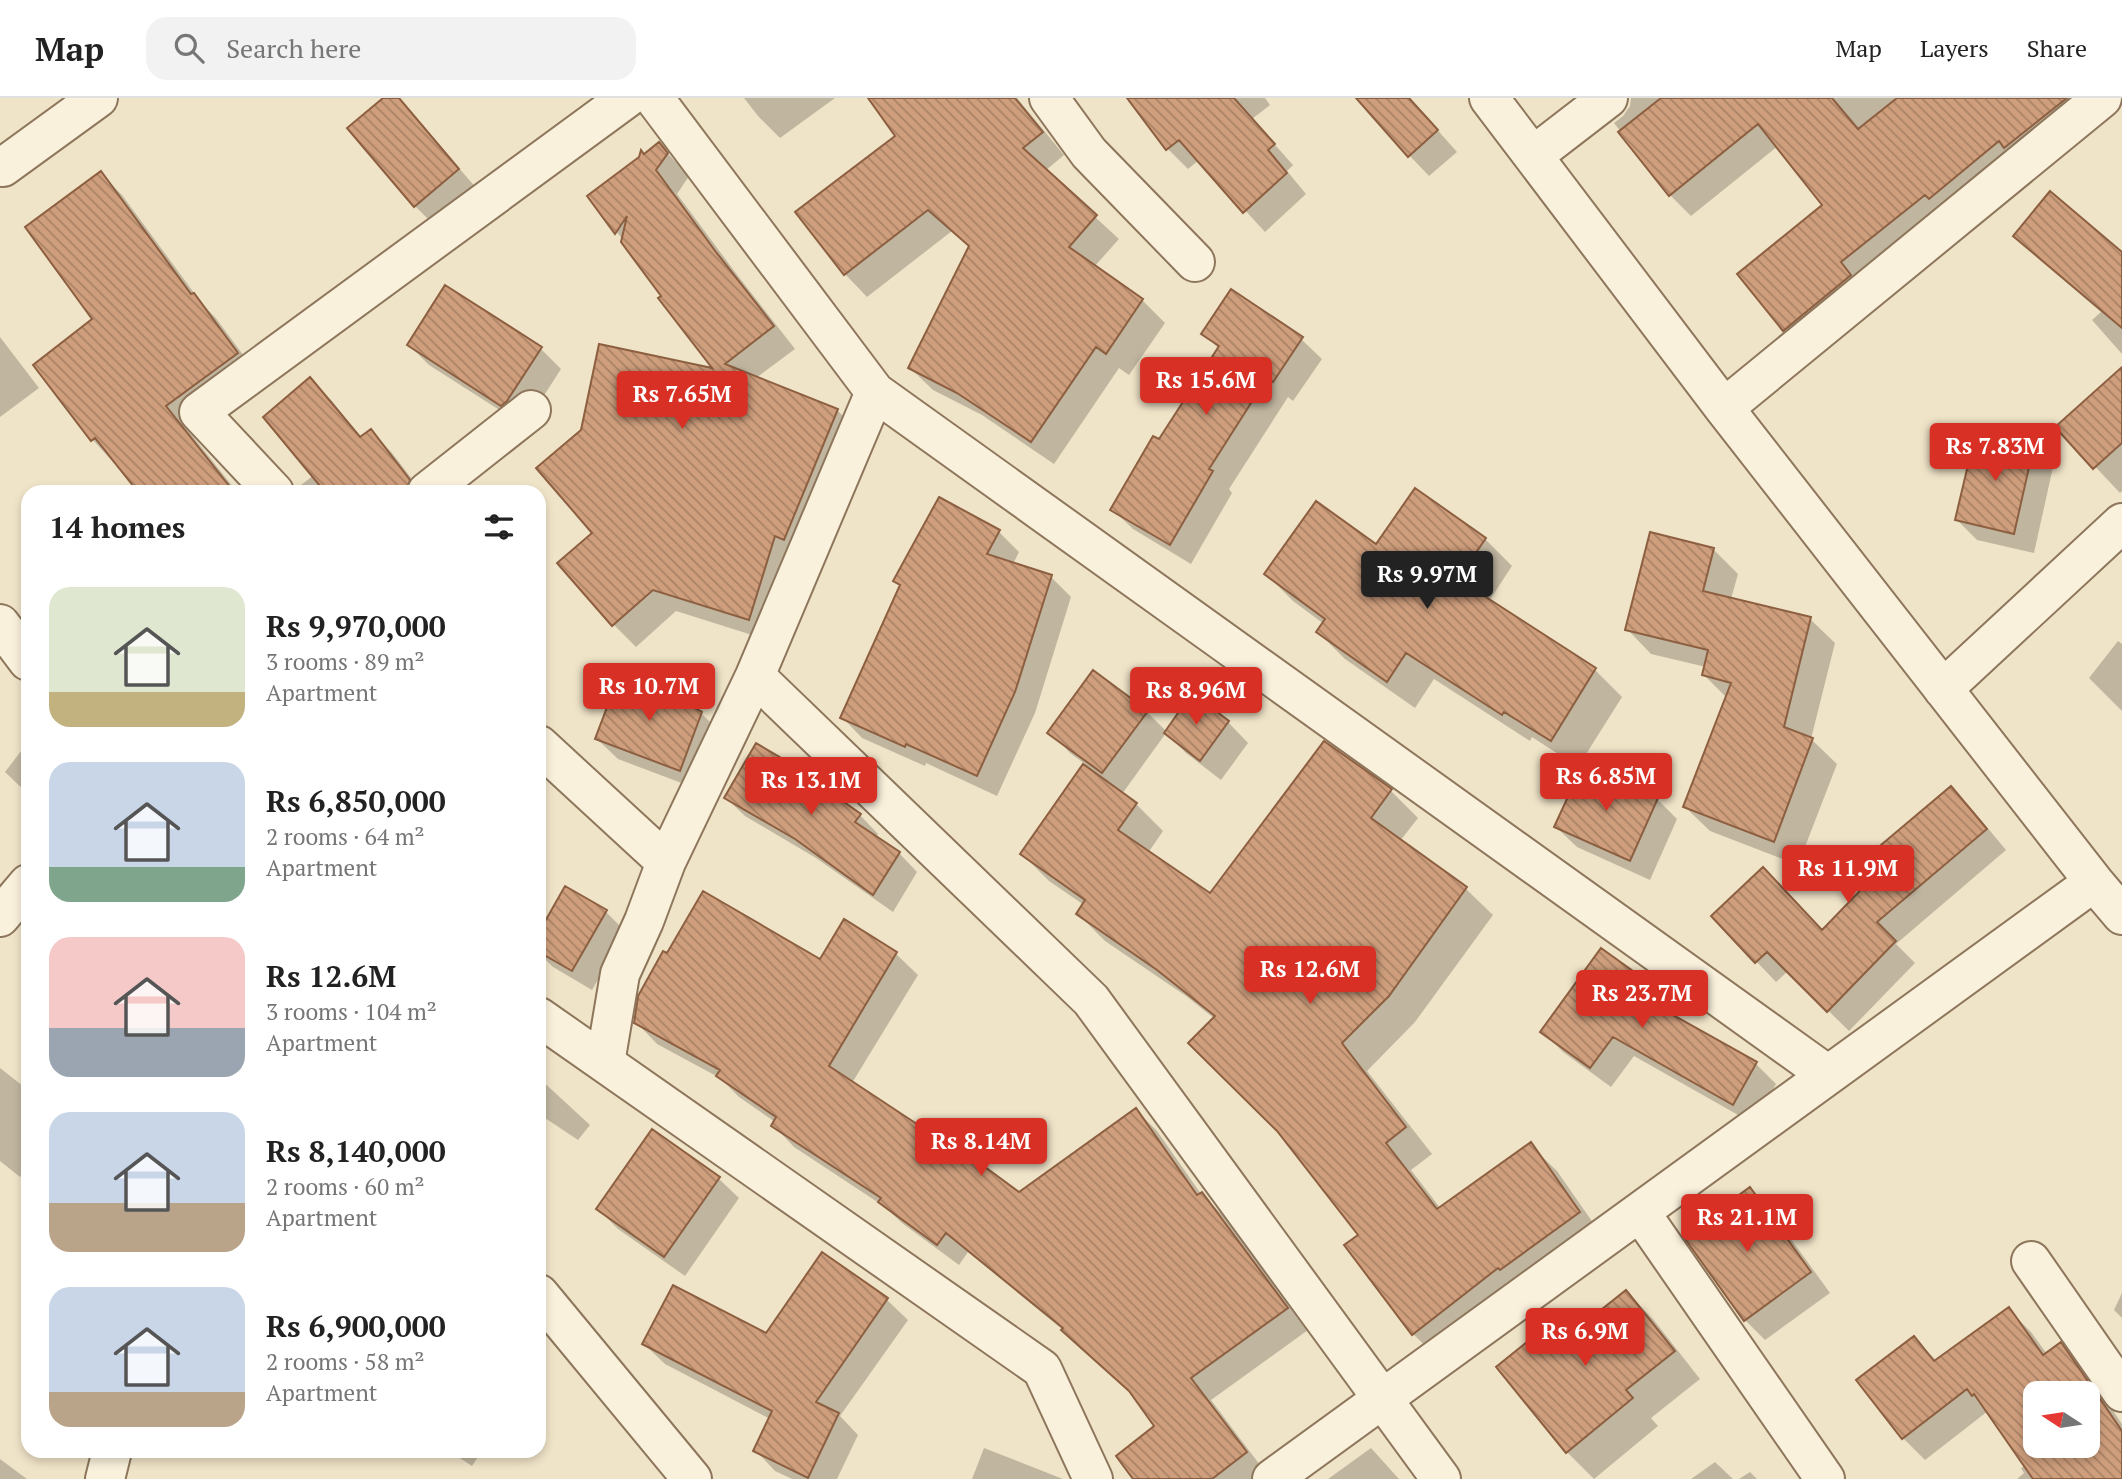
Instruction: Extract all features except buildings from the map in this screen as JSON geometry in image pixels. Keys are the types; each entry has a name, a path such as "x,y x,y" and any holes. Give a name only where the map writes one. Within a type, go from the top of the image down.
{"street":[{"path":"0,164 3,167 98,98"},
{"path":"267,485 199,412 627,98"},
{"path":"654,98 875,392 1828,1075"},
{"path":"1049,98 1089,153 1195,262"},
{"path":"1489,98 1724,408 2122,915"},
{"path":"1534,155 1608,98"},
{"path":"1724,408 2102,98"},
{"path":"605,1063 620,974 666,862 755,676 875,392"},
{"path":"436,485 531,410"},
{"path":"1943,690 2122,523"},
{"path":"0,624 21,652"},
{"path":"755,676 1091,1000 1441,1479"},
{"path":"546,751 666,862"},
{"path":"1272,1479 2094,882"},
{"path":"0,917 21,892"},
{"path":"546,1022 1042,1369 1093,1479"},
{"path":"1640,1212 1825,1479"},
{"path":"2031,1261 2122,1392"},
{"path":"546,1302 692,1479"},
{"path":"105,1479 110,1458"}]}
